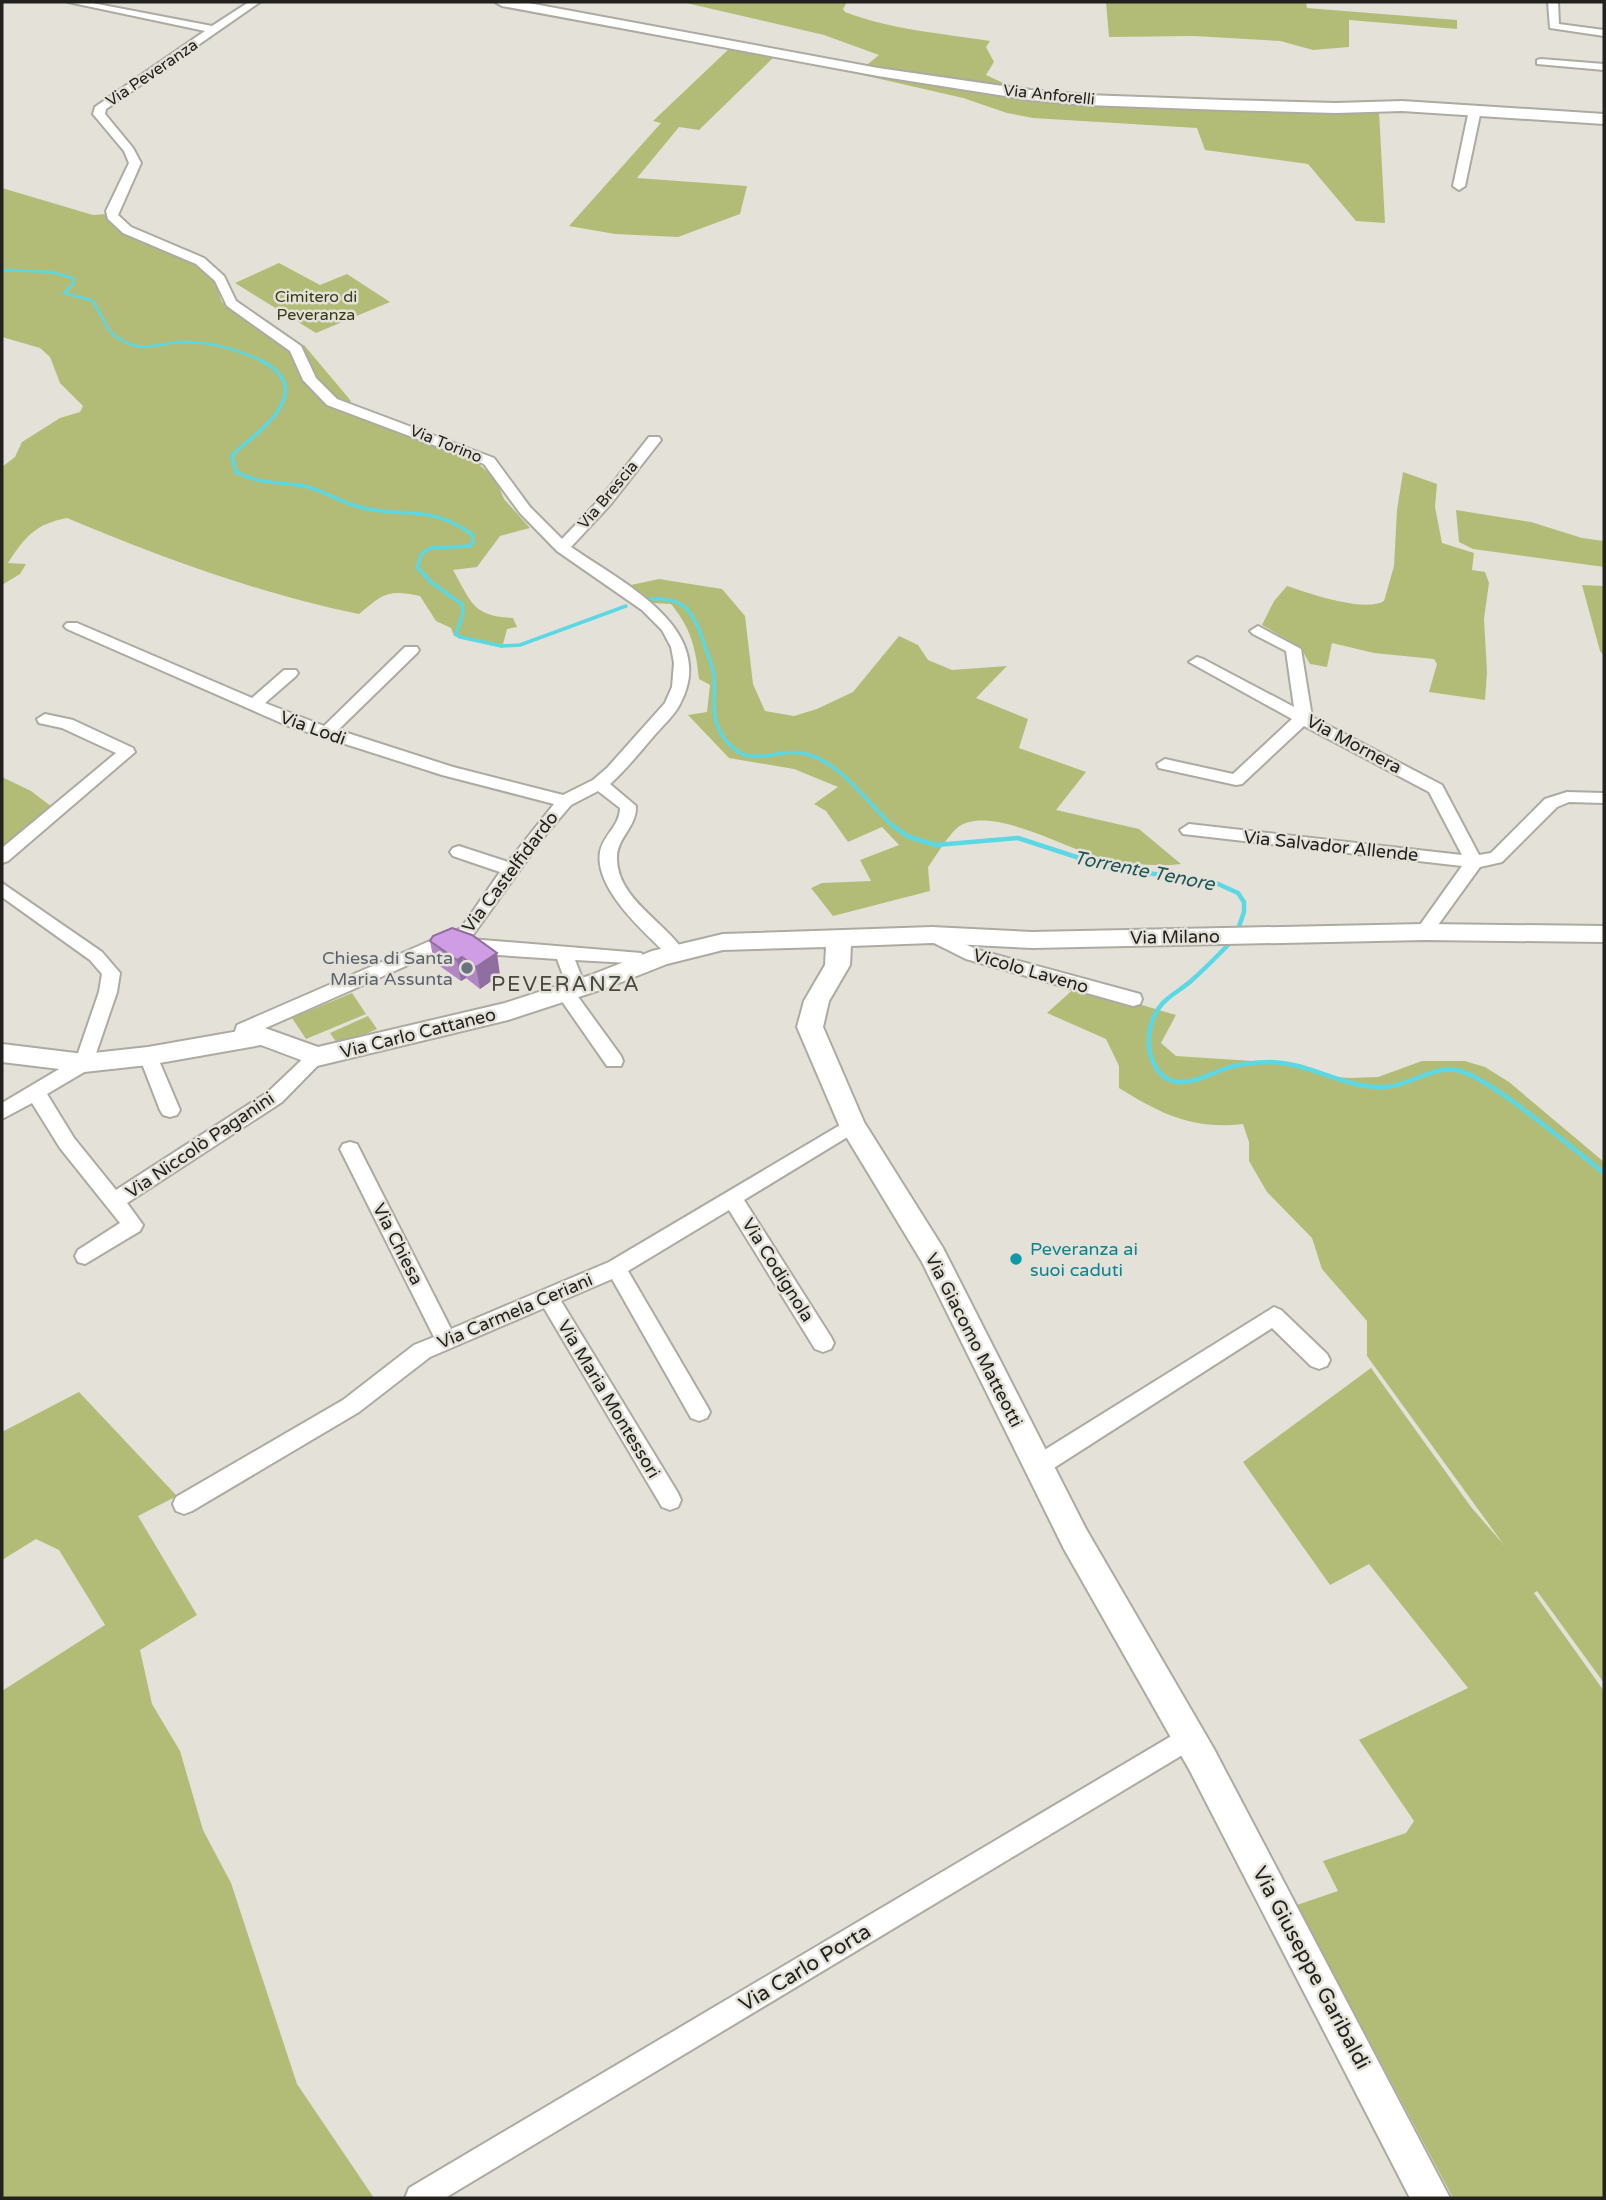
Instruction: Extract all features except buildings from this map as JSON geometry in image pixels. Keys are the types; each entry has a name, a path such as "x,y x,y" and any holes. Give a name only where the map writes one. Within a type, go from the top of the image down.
{"street":[{"path":"73,2 214,30"},
{"name":"Via Peveranza","path":"134,158 99,114 101,107 254,2"},
{"name":"Via Anforelli","path":"502,2 878,72 1031,95 1086,100 1225,105 1336,108 1402,106 1604,119"},
{"path":"1553,2 1554,26 1604,33"},
{"path":"1541,62 1604,67"},
{"path":"1459,187 1475,110"},
{"name":"Via Torino","path":"134,158 134,170 111,211 119,223 143,237 200,261 220,279 231,303 296,349 310,380 332,402 489,461 525,510 562,548 647,607 668,628 680,647 681,655 680,687 673,705 599,784"},
{"name":"Via Brescia","path":"562,548 605,502 654,440"},
{"name":"Via Lodi","path":"72,626 254,705 326,733 448,771 565,801"},
{"path":"1164,764 1236,780 1304,717 1293,649 1258,631"},
{"path":"326,733 411,650"},
{"name":"Via Mornera","path":"1198,662 1437,789 1474,862"},
{"path":"254,705 290,673"},
{"path":"2,857 127,752 67,724 45,719"},
{"path":"599,784 628,806 629,815 625,825 610,846 607,857 619,890 676,953"},
{"name":"Via Castelfidardo","path":"458,939 468,931 565,801 599,784"},
{"path":"1424,932 1474,862 1496,858 1551,803 1567,797 1604,797"},
{"name":"Via Salvador Allende","path":"1189,830 1474,862"},
{"path":"459,852 512,870"},
{"path":"2,889 96,956 111,973 108,992 84,1063 2,1112"},
{"name":"Via Milano","path":"746,940 932,935 1032,940 1424,932 1604,934"},
{"name":"Vicolo Laveno","path":"932,935 972,955 1133,999"},
{"name":"Via Giacomo Matteotti","path":"838,938 841,953 836,972 816,997 811,1011 810,1027 852,1125 933,1256 1075,1539 1190,1737"},
{"path":"242,1038 244,1030 436,944 458,939 469,946 483,948 635,957 643,964"},
{"name":"Via Carlo Cattaneo","path":"2,1053 84,1063 148,1056 262,1036 317,1057 508,1011 701,945 746,940"},
{"path":"563,952 571,990 614,1061"},
{"path":"148,1056 170,1110"},
{"name":"Via Niccolò Paganini","path":"113,1202 275,1097 317,1057"},
{"path":"36,1093 67,1143 133,1225 85,1256"},
{"name":"Via Carmela Ceriani","path":"184,1504 351,1406 422,1351 616,1269 852,1125"},
{"name":"Via Chiesa","path":"350,1149 446,1340"},
{"name":"Via Codignola","path":"732,1198 823,1343"},
{"path":"616,1269 699,1412"},
{"name":"Via Maria Montessori","path":"548,1297 670,1500"},
{"path":"1038,1466 1274,1316 1319,1360"},
{"name":"Via Carlo Porta","path":"419,2198 1190,1737"},
{"name":"Via Giuseppe Garibaldi","path":"1190,1737 1431,2198"}],"green space":[{"path":"682,2 847,2 843,9 845,12 880,23 990,41 986,47 994,62 986,75 1023,92 1379,111 1385,223 1356,221 1308,164 1205,150 1197,128 1033,118 1007,113 963,98 863,75 858,72 879,55 824,35"},
{"path":"1106,2 1306,2 1307,8 1457,20 1457,29 1349,20 1349,47 1313,50 1280,41 1194,36 1109,37"},
{"path":"731,47 776,55 699,130 679,127 637,178 747,186 740,214 678,237 615,234 569,226 661,123 653,121"},
{"path":"2,188 93,215 107,214 117,225 194,261 213,277 222,302 289,349 304,345 351,401 344,408 479,464 496,480 504,499 530,528 500,536 477,567 453,570 470,599 481,611 513,618 517,627 507,629 502,648 454,636 451,628 436,621 420,596 400,593 386,595 359,614 286,596 211,573 67,518 39,528 26,539 8,563 26,564 20,574 2,585 2,467 15,457 22,442 60,418 80,412 83,406 60,383 50,357 40,348 2,337"},
{"name":"Cimitero di Peveranza","path":"279,263 320,285 347,274 390,302 316,333 235,283"},
{"path":"1403,472 1437,484 1435,507 1442,543 1474,553 1472,570 1485,572 1489,583 1484,619 1487,672 1485,700 1429,692 1437,664 1434,659 1374,653 1332,643 1327,667 1310,664 1300,647 1262,625 1274,601 1287,586 1350,603 1364,605 1384,601 1394,566 1397,510"},
{"path":"1456,510 1531,522 1582,538 1604,541 1604,567 1473,549 1459,542"},
{"path":"659,579 722,589 745,616 753,684 765,711 794,716 817,709 853,692 899,636 918,645 928,660 952,670 1007,666 976,698 1028,719 1019,748 1086,772 1056,810 1139,829 1181,864 1143,864 1106,859 1009,825 989,821 971,822 953,832 928,867 930,891 833,916 811,888 822,883 871,881 860,860 899,845 882,827 848,842 826,811 814,804 838,787 794,769 729,758 688,715 707,712 710,685 699,679 688,630 671,604 653,603 631,585"},
{"path":"1582,585 1604,586 1604,656 1600,651"},
{"path":"2,777 31,791 56,810 5,850 2,846"},
{"path":"1077,986 1176,1015 1161,1043 1176,1056 1300,1064 1335,1077 1350,1078 1378,1077 1422,1061 1465,1061 1485,1067 1509,1082 1604,1162 1604,1683 1537,1591 1534,1593 1604,1691 1604,2198 1453,2198 1297,1905 1338,1891 1323,1861 1406,1833 1414,1821 1359,1740 1468,1688 1369,1564 1330,1585 1243,1462 1371,1368 1471,1507 1504,1545 1367,1356 1367,1321 1322,1269 1312,1238 1267,1192 1249,1161 1249,1142 1243,1124 1208,1125 1178,1118 1119,1088 1119,1066 1106,1039 1047,1013"},
{"path":"352,993 366,1014 306,1039 292,1018"},
{"path":"368,1016 377,1029 339,1046 330,1033"},
{"path":"79,1392 177,1496 138,1516 197,1615 140,1650 152,1704 180,1751 203,1830 231,1883 297,2084 374,2198 2,2198 2,1691 105,1625 59,1550 36,1539 2,1560 2,1432"}],"waterway":[{"name":"Torrente Tenore","path":"2,270 51,272 73,278 74,283 64,293 91,300 111,332 125,342 142,347 184,342 204,343 235,350 261,361"},
{"name":"Torrente Tenore","path":"261,361 277,372 285,384 285,397 269,422 232,455 236,472 261,481 304,486 359,507 442,518 472,534 473,543 470,546 431,548 422,553 417,567 432,583 462,604 463,613 456,634 460,637 502,646 520,645 626,606"},
{"name":"Torrente Tenore","path":"651,599 674,601 688,610 693,617 713,669 714,707 718,728 732,747 742,754 752,756 797,753 822,760 845,777 893,826"},
{"name":"Torrente Tenore","path":"893,826 909,837 936,845 1018,838 1107,867 1216,883 1238,893 1244,902 1244,912 1237,932"},
{"name":"Torrente Tenore","path":"1233,940 1197,976 1160,1006 1152,1022 1149,1039 1151,1056 1156,1068 1167,1079 1190,1081 1236,1066 1271,1062 1286,1063 1356,1084 1385,1087 1429,1073 1456,1070 1470,1075 1509,1099 1604,1173"}],"place":[{"name":"Chiesa di Santa Maria Assunta","path":"467,968"},
{"name":"Peveranza ai suoi caduti","path":"1016,1259"}],"district":[{"name":"PEVERANZA","path":"566,984"}]}
